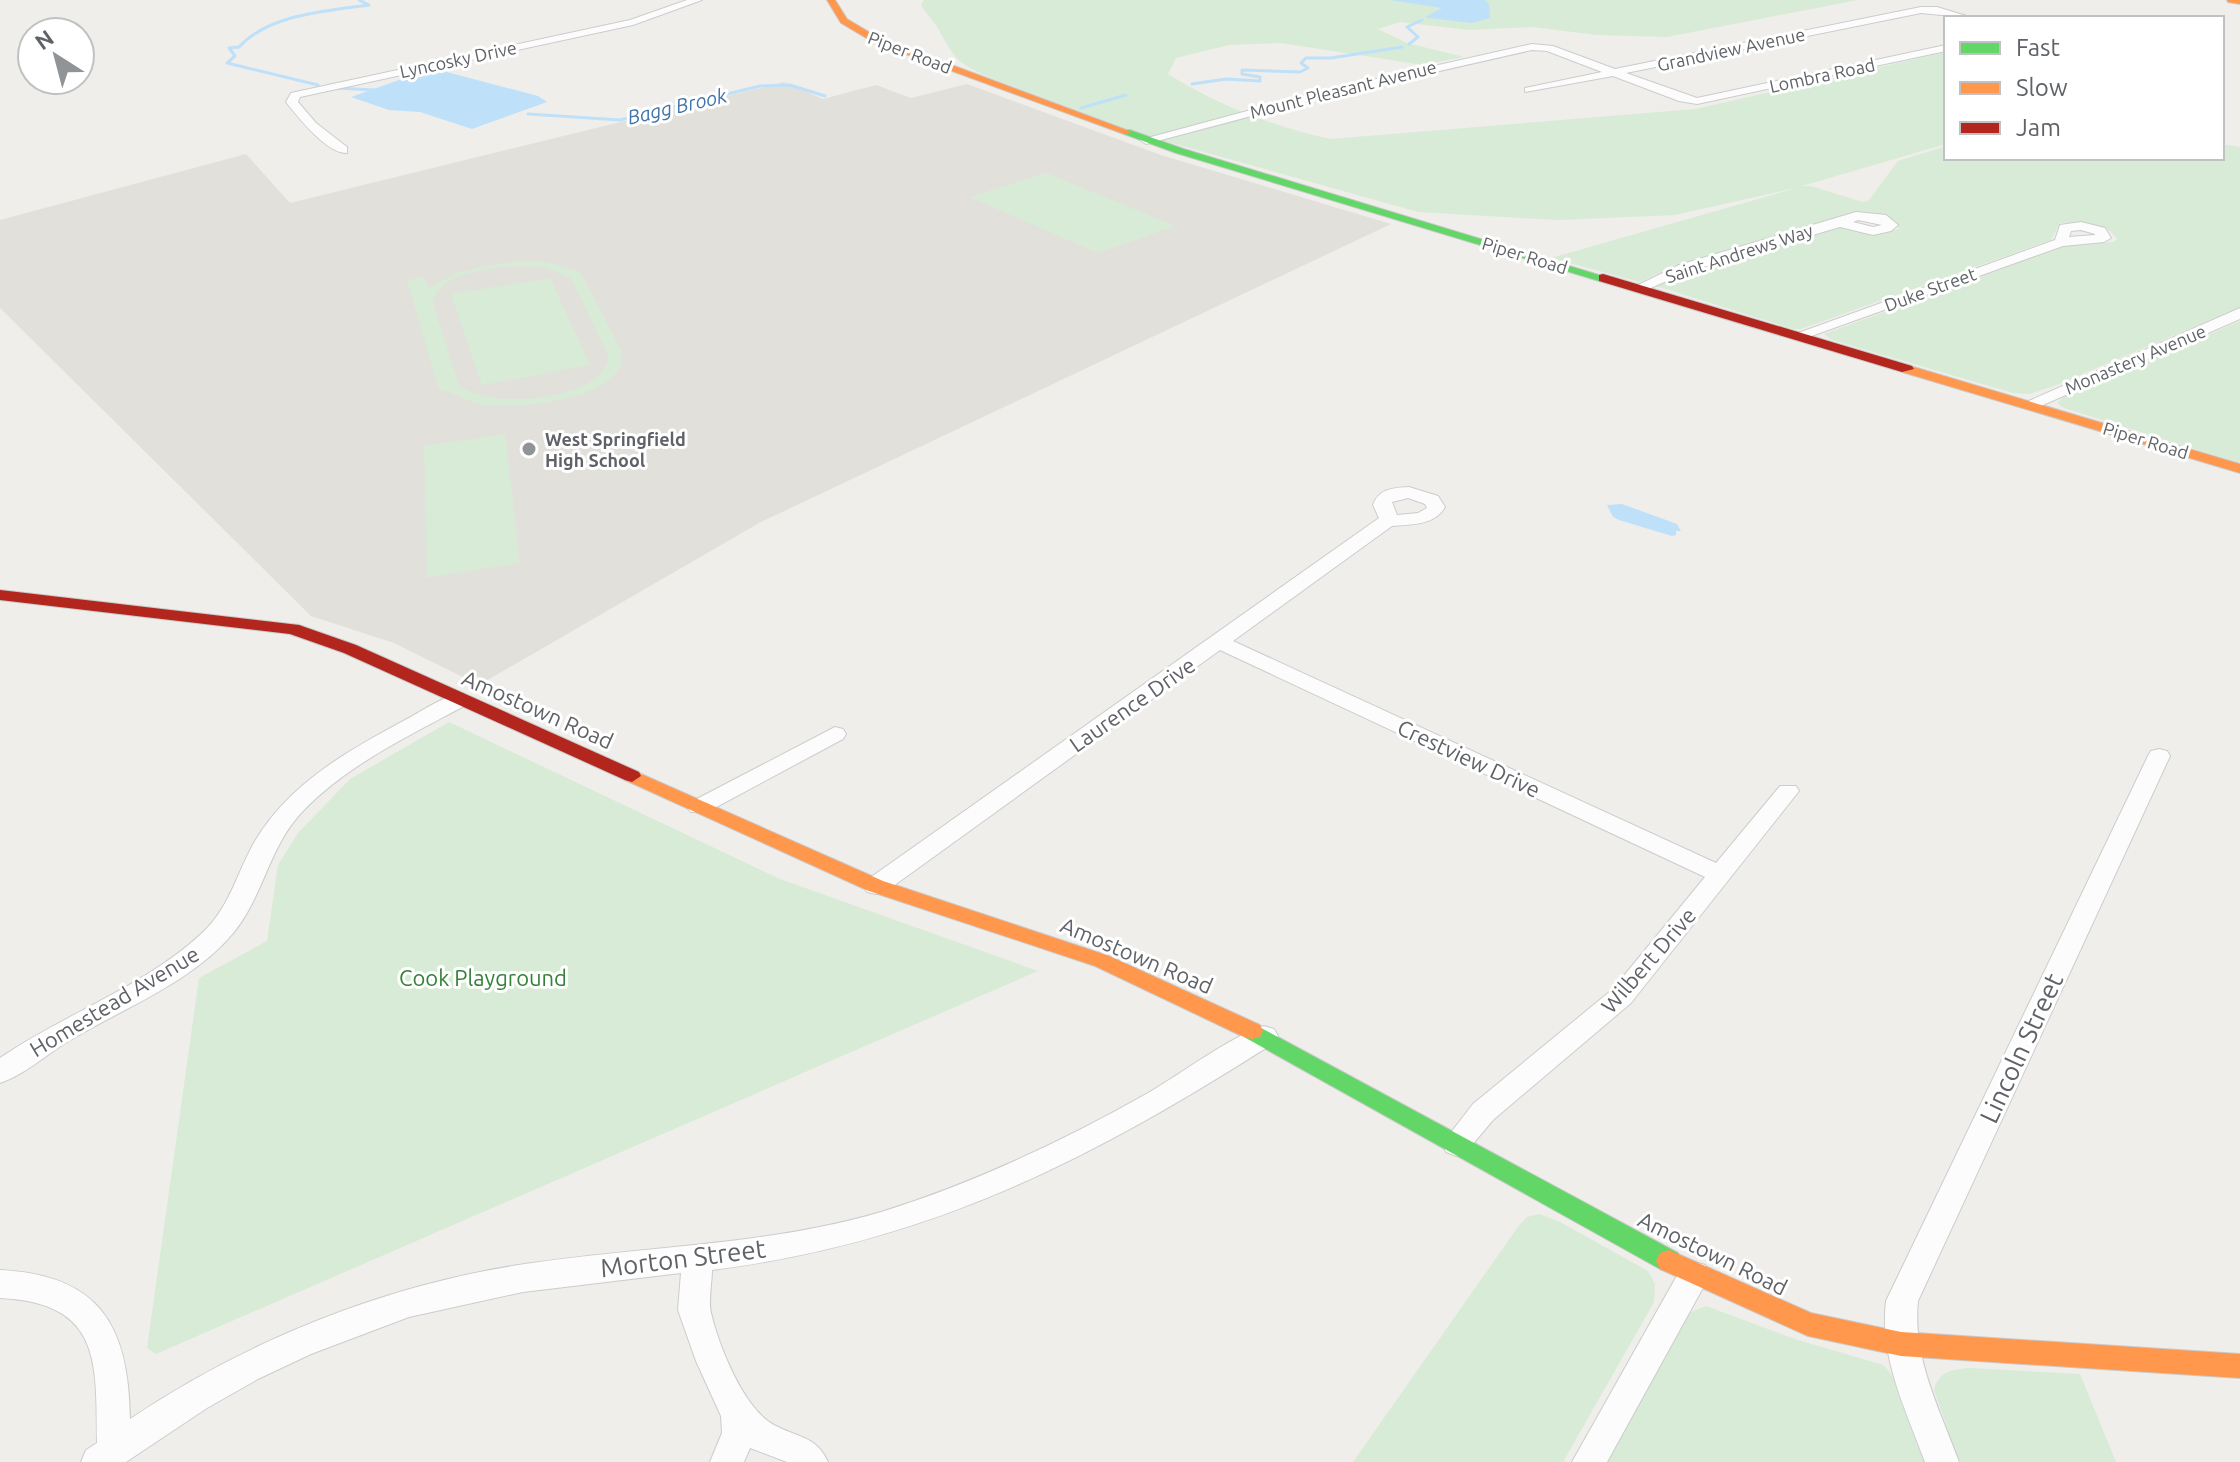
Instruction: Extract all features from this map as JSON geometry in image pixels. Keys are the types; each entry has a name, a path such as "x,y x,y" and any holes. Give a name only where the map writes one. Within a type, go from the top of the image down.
{"main road":[{"name":"Piper Road","path":"831,0 844,21 876,40 1146,140 2240,469"},
{"path":"2231,0 2240,2"},
{"name":"Amostown Road","path":"0,595 293,629 350,649 876,886 1102,961 1264,1036 1694,1275 1808,1324 1901,1344 2240,1366"}],"street":[{"name":"Lyncosky Drive","path":"343,150 306,120 292,102 295,95 633,22 697,0"},
{"name":"Grandview Avenue","path":"1529,90 1933,9 1960,16"},
{"name":"Mount Pleasant Avenue","path":"1146,140 1463,60 1542,46 1616,73"},
{"name":"Lombra Road","path":"1616,73 1683,99 1697,101 1944,48"},
{"name":"Saint Andrews Way","path":"1639,288 1684,268 1840,223"},
{"name":"Duke Street","path":"1798,336 2061,242"},
{"name":"Monastery Avenue","path":"2030,404 2240,313"},
{"name":"Laurence Drive","path":"876,886 1387,521"},
{"name":"Crestview Drive","path":"1219,642 1719,874"},
{"name":"Homestead Avenue","path":"0,1072 203,948 237,912 263,847 296,803 349,761 458,700"},
{"path":"699,807 835,734"},
{"name":"Lincoln Street","path":"1942,1462 1901,1344 1899,1321 1902,1301 2159,756"},
{"name":"Wilbert Drive","path":"1456,1144 1483,1112 1622,996 1788,791"},
{"name":"Morton Street","path":"106,1456 188,1402 244,1371 310,1338 375,1313 448,1293 521,1278 818,1240 957,1196 1040,1162 1117,1124 1264,1036"},
{"path":"698,1256 694,1310 712,1361 738,1415 761,1436 798,1450 811,1462"},
{"path":"1589,1462 1694,1275"},
{"path":"0,1284 25,1285 53,1293 87,1315 98,1328 111,1362 106,1456"},
{"path":"727,1462 739,1433 738,1415"}],"shaded area":[{"name":"West Springfield High School","path":"784,82 823,99 876,85 911,98 967,84 1161,155 1391,224 759,523 479,685 394,643 311,616 0,308 0,220 246,154 290,203"}],"green space":[{"path":"924,0 1858,0 1667,37 1597,35 1532,27 1469,30 1400,22 1378,29 1407,43 1464,57 1423,65 1281,43 1229,45 1176,58 1168,74 1246,114 1330,139 1695,109 1944,52 1944,145 1802,186 1863,202 1869,200 1898,161 1944,147 1944,160 2224,160 2224,144 2240,147 2240,307 2057,385 2029,394 2013,393 1832,340 1824,334 2071,244 2114,242 2117,239 2107,229 2083,223 2060,223 2051,240 1801,329 1793,329 1656,286 1688,275 1688,271 1836,226 1874,234 1899,229 1896,221 1870,213 1840,216 1673,266 1640,282 1551,258 1800,187 1675,215 1559,220 1418,212 1143,135 986,76 962,63 953,54 921,5"},
{"path":"1046,173 1175,226 1098,253 970,197"},
{"path":"514,261 549,262 581,273 622,352 619,368 607,381 589,391 543,403 484,405 439,390 407,280 425,277 428,288 459,272","holes":["508,266 543,267 571,278 608,354 603,370 589,382 544,397 494,398 473,393 459,385 433,304 436,294 442,286 463,275"]},
{"path":"550,278 590,365 482,385 451,294"},
{"path":"2240,321 2240,463 2064,408 2057,403 2064,397"},
{"path":"505,434 520,563 427,578 424,446"},
{"name":"Cook Playground","path":"449,722 780,879 1038,971 156,1354 147,1348 199,978 267,941 278,865 298,833 350,779"},
{"path":"1539,1214 1560,1222 1648,1271 1655,1284 1654,1302 1563,1462 1353,1462 1520,1224 1527,1217"},
{"path":"1706,1306 1795,1339 1883,1365 1903,1396 1925,1462 1605,1462 1686,1314"},
{"path":"1968,1368 2080,1374 2116,1462 1959,1462 1934,1390 1946,1373"}],"water":[{"path":"1389,0 1485,0 1489,4 1490,18 1472,23 1429,18 1425,17 1442,8"},
{"path":"443,71 538,96 547,102 472,129 420,112 389,110 351,97 399,80"},
{"path":"1622,504 1677,524 1681,531 1676,531 1676,535 1672,536 1613,517 1607,505"}],"waterway":[{"name":"Bagg Brook","path":"318,85 227,63 235,56 229,48 239,47 251,36 282,21 317,12 369,5 359,0"},
{"name":"Bagg Brook","path":"1409,44 1418,37 1407,27 1422,20"},
{"name":"Bagg Brook","path":"1192,84 1226,79 1260,81 1260,77 1242,74 1242,70 1300,72 1308,68 1301,63 1306,58 1331,58 1402,47"},
{"name":"Bagg Brook","path":"528,114 620,120 760,86 790,85 825,96"},
{"name":"Bagg Brook","path":"335,88 375,90"},
{"name":"Bagg Brook","path":"1081,108 1126,95"}],"traffic: fast":[{"path":"1127,132 1180,151 1603,278"},
{"path":"1252,1031 1669,1261"}],"traffic: slow":[{"path":"831,0 844,21 876,40 1127,132"},
{"path":"2231,0 2240,2"},
{"path":"1907,369 2240,469"},
{"path":"632,776 876,886 1102,961 1252,1031"},
{"path":"1669,1261 1808,1324 1901,1344 2240,1366"}],"traffic: jam":[{"path":"1603,278 1907,369"},
{"path":"0,595 293,629 350,649 632,776"}],"place":[{"name":"West Springfield High School","path":"529,449"}]}
